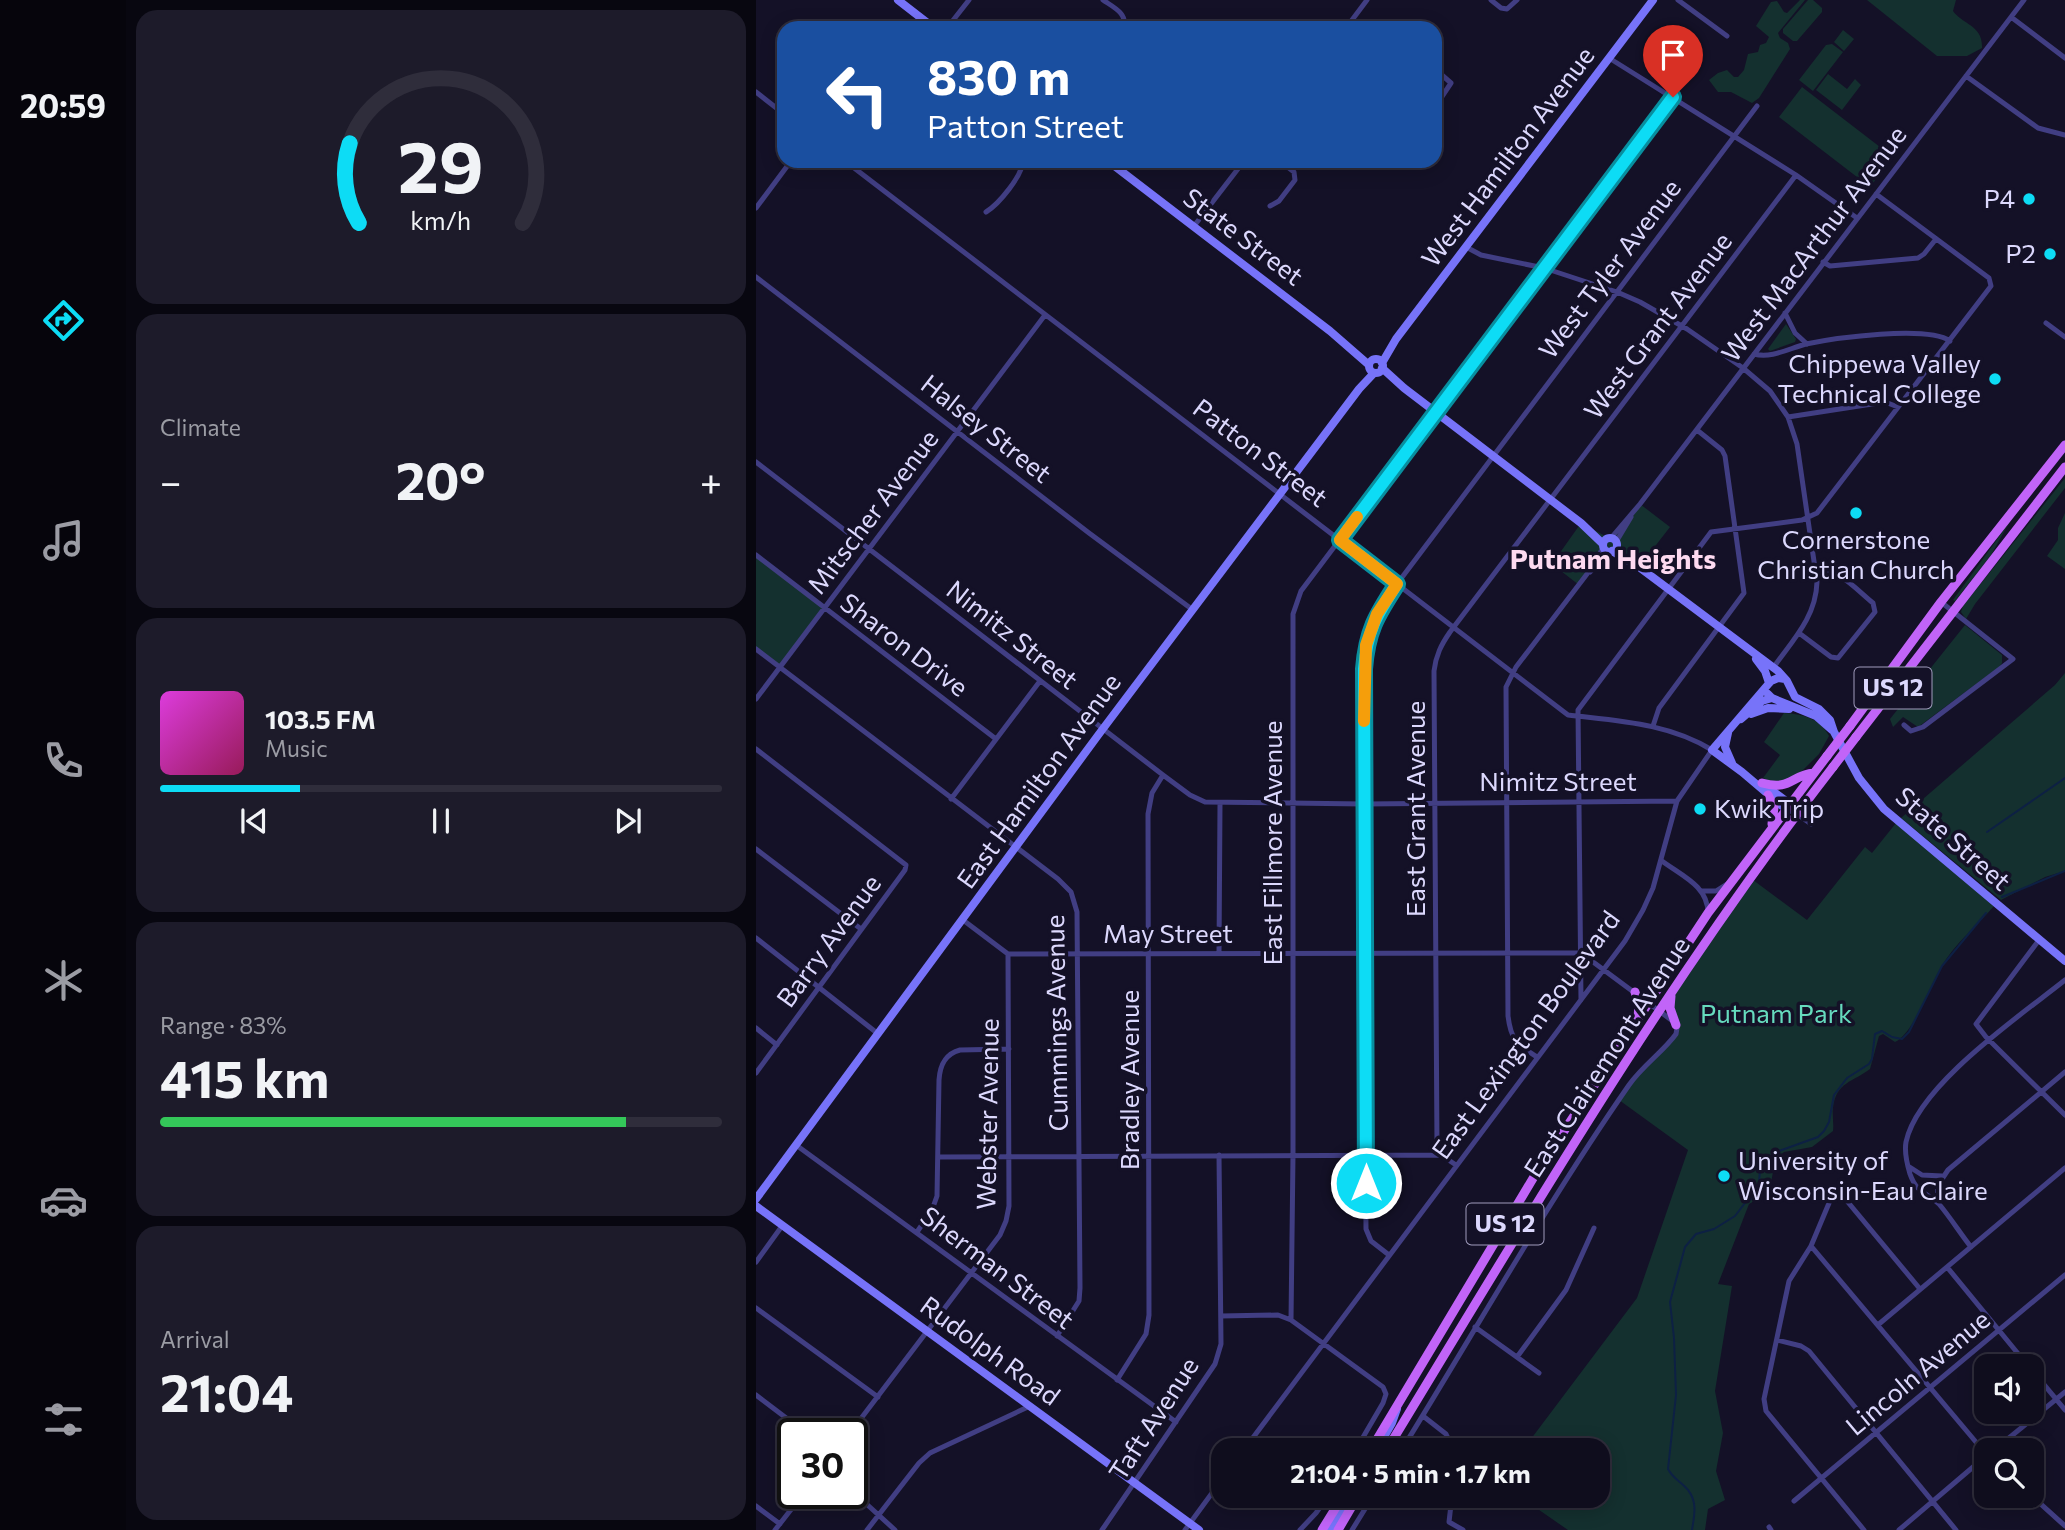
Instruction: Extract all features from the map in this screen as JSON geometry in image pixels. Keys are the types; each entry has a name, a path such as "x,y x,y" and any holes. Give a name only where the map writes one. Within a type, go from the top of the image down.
{"main road":[{"name":"US 12","path":"1814,773 1941,602 2065,445"},
{"name":"US 12","path":"1952,611 2065,467"},
{"name":"East Clairemont Avenue","path":"1394,1438 1522,1227 1752,873 1952,611"},
{"name":"East Clairemont Avenue","path":"1378,1438 1535,1175 1708,913 1814,773"},
{"path":"1762,783 1783,786 1805,774 1814,773"},
{"path":"1768,795 1774,807 1772,826"},
{"path":"1635,992 1639,1005 1637,1020"},
{"path":"1671,995 1670,1008 1676,1025"},
{"path":"1322,1530 1336,1508"},
{"path":"1338,1530 1351,1508"}],"street":[{"path":"952,21 969,0"},
{"path":"1104,0 1125,21"},
{"path":"1351,21 1367,0"},
{"path":"1491,0 1507,9 1517,0"},
{"name":"West Hamilton Avenue","path":"1376,366 1389,344 1396,339 1653,0"},
{"path":"1678,0 1727,36"},
{"name":"West MacArthur Avenue","path":"1512,673 2024,0"},
{"path":"902,1 926,21"},
{"path":"2011,17 2065,58"},
{"path":"1609,58 1796,175 1857,218"},
{"path":"1442,74 1451,83 1442,96"},
{"path":"1966,76 2038,128 2065,135"},
{"path":"756,92 777,108"},
{"name":"East Fillmore Avenue","path":"1291,1320 1293,614 1301,591 1673,97"},
{"name":"West Tyler Avenue","path":"1389,1255 1371,1241 1366,1229 1366,645 1377,614 1397,584 1757,106"},
{"path":"756,208 786,168"},
{"name":"Patton Street","path":"854,168 1568,715 1653,726 1681,733 1734,765 1782,806 1787,806 1811,824"},
{"path":"986,212 995,206 1021,168"},
{"name":"State Street","path":"1117,168 1356,354 1376,366 1785,679"},
{"path":"1194,226 1239,168"},
{"path":"1270,206 1279,201 1295,180 1294,172 1289,168"},
{"name":"West Grant Avenue","path":"1550,500 1796,175"},
{"path":"1581,1000 1578,710 1711,532 1808,519 1817,513 1988,292 1989,278 1876,194"},
{"path":"1823,262 1830,266 1918,258 1936,239"},
{"path":"1466,247 1481,255 1544,268 1617,292 1682,326 1743,368 1770,391 1788,416 1797,444 1816,569 1816,600 1810,615 1773,668"},
{"name":"Halsey Street","path":"756,277 1193,610"},
{"path":"1785,313 1795,332 1807,344"},
{"name":"Mitscher Avenue","path":"756,699 1045,315"},
{"path":"2046,323 2065,337"},
{"path":"1754,354 1769,355 1807,344 1888,334 1942,335 1950,341"},
{"name":"East Hamilton Avenue","path":"756,1199 1102,729 1376,366"},
{"path":"1788,416 1885,402 1898,407"},
{"path":"1653,726 1659,708 1744,593 1726,456 1697,430"},
{"name":"Nimitz Street","path":"756,462 1102,729 1190,795 1205,802 1364,804 1677,801"},
{"name":"East Grant Avenue","path":"1441,1155 1437,1147 1434,671 1441,645 1550,500"},
{"name":"Sharon Drive","path":"756,555 996,739"},
{"path":"1799,633 1831,657 1838,658 1875,612 1873,603 1832,571 1816,569"},
{"path":"1905,725 1911,731 1923,727 2013,659 1941,602"},
{"name":"Cummings Avenue","path":"756,649 1058,879 1071,892 1077,912 1078,954 1079,1301 1056,1336"},
{"name":"State Street","path":"1750,652 1765,671 1768,684"},
{"path":"1512,673 1506,687 1508,1016 1510,1032 1517,1044 1537,1057"},
{"path":"1778,678 1785,679 1790,688 1786,695 1774,699 1767,692 1768,684 1778,678"},
{"path":"951,799 1040,681"},
{"name":"East Lexington Boulevard","path":"1254,1438 1625,941 1643,910 1662,861 1677,801 1712,750 1768,684"},
{"name":"State Street","path":"1790,688 1798,699 1827,716 1834,732"},
{"name":"State Street","path":"1774,699 1821,719 1834,732 1859,778 1884,809 2065,961"},
{"name":"East Lexington Boulevard","path":"1731,726 1762,701 1774,699"},
{"path":"1746,716 1768,708 1806,712"},
{"path":"1731,726 1725,747 1734,765"},
{"name":"Barry Avenue","path":"756,749 906,865 905,870 756,1073"},
{"name":"Patton Street","path":"1742,772 1786,801 1787,806"},
{"name":"Bradley Avenue","path":"1117,1380 1146,1334 1149,1315 1148,814 1152,793 1163,775"},
{"path":"1219,952 1220,804"},
{"path":"756,849 861,929"},
{"path":"1662,861 1702,891 1707,898 1708,913"},
{"path":"1702,891 1716,891 1730,882"},
{"path":"962,920 1008,954"},
{"path":"756,938 877,1033"},
{"path":"2039,940 1977,1020 1977,1027 2065,1115"},
{"path":"1409,1438 1539,1222 1604,1122 1637,1074 1674,1036 1676,1025 1581,953"},
{"name":"May Street","path":"1008,954 1581,953"},
{"name":"Webster Avenue","path":"862,1418 1000,1235 1006,1221 1009,1206 1008,954"},
{"path":"1971,1247 1937,1202 1924,1194 1914,1183 1908,1167 1906,1140 1925,1106 1951,1074 2065,980"},
{"path":"756,1028 777,1045"},
{"path":"917,1232 932,1210 937,1196 939,1080 942,1063 952,1052 1009,1049"},
{"path":"1937,1202 1938,1185 1942,1176 2065,1072"},
{"name":"Sherman Street","path":"796,1144 1176,1422"},
{"name":"Taft Avenue","path":"1102,1530 1215,1364 1221,1344 1222,1316 1219,1155"},
{"path":"939,1157 1441,1155 1456,1165"},
{"path":"1908,1167 1923,1175 1942,1176"},
{"path":"1879,1324 2065,1168"},
{"path":"1864,1530 1766,1411 1765,1399 1788,1281 1811,1246 1836,1192 1842,1195 1920,1289"},
{"name":"Rudolph Road","path":"756,1206 1136,1483 1187,1527 1199,1530"},
{"path":"756,1262 782,1226"},
{"path":"1517,1357 1566,1290 1594,1228"},
{"path":"1811,1246 1974,1440"},
{"path":"1947,1267 2019,1354"},
{"name":"Lincoln Avenue","path":"1794,1501 2065,1275"},
{"path":"756,1308 878,1397"},
{"path":"1222,1316 1278,1315 1291,1320 1385,1391 1383,1403 1363,1438"},
{"path":"1475,1327 1539,1373"},
{"path":"1777,1340 1801,1346 1809,1351 1956,1530"},
{"path":"2044,1385 2065,1410"},
{"path":"2009,1438 2065,1392"},
{"path":"756,1395 786,1418"},
{"path":"1383,1438 1399,1403"},
{"path":"867,1530 919,1463 930,1453 1030,1406"},
{"path":"1423,1416 1448,1438"},
{"path":"1899,1530 1974,1466"},
{"path":"1187,1527 1211,1494"},
{"path":"756,1506 780,1524"},
{"path":"868,1506 895,1530"},
{"path":"2044,1507 2065,1526"},
{"path":"1300,1530 1320,1508"},
{"path":"1329,1530 1342,1508"},
{"path":"1352,1530 1366,1508"},
{"path":"1446,1530 1451,1508"},
{"path":"775,1530 792,1509"},
{"path":"1449,1522 1463,1530"}],"green space":[{"path":"1800,0 1805,0 1778,33 1790,49 1759,98 1752,103 1731,92 1718,92 1709,80 1727,70 1734,77 1738,77 1744,70 1748,54 1758,52 1760,45 1766,43 1769,37 1756,26 1771,2 1777,1 1787,13"},
{"path":"1808,0 1813,0 1822,8 1822,12 1797,41 1793,41 1783,33 1783,29"},
{"path":"1867,0 1956,0 1953,11 1976,30 1982,48 1967,56 1937,56"},
{"path":"1843,30 1854,39 1844,51 1834,42"},
{"path":"1832,44 1843,52 1813,91 1799,80 1826,45"},
{"path":"1828,74 1847,89 1855,79 1861,85 1842,110 1816,90"},
{"path":"1802,87 1893,157 1870,187 1779,117"},
{"path":"1786,324 1796,339 1795,342 1770,351 1768,349"},
{"path":"2065,478 2065,488 1966,619 1961,612 1963,606"},
{"path":"1640,504 1670,527 1639,567 1612,551 1579,585 1552,564 1581,523 1609,538"},
{"path":"2065,513 2065,569 2047,556 2058,540 2058,528"},
{"path":"2009,523 1991,555 1955,601 1953,600"},
{"path":"756,555 824,608 780,668 756,649"},
{"path":"1965,625 2002,655 2002,663 1918,727 1903,717 1893,727 1890,719"},
{"path":"2065,673 2065,871 2045,877 2001,900 1901,818 2055,685"},
{"path":"1784,713 1797,714 1816,721 1829,736 1819,754 1795,778 1775,781 1763,778 1780,755 1764,742"},
{"name":"Putnam Park","path":"1896,823 1994,906 1946,960 1908,1030 1895,1042 1883,1034 1879,1036 1870,1069 1846,1084 1838,1093 1833,1108 1833,1131 1812,1147 1784,1152 1775,1160 1770,1189 1749,1204 1718,1284 1732,1286 1715,1391 1723,1433 1716,1471 1725,1500 1708,1509 1705,1530 1568,1530 1536,1508 1610,1508 1610,1438 1532,1438 1637,1298 1688,1150 1619,1100 1630,1083 1676,1034 1671,995 1753,880 1807,920 1865,847 1872,853"}],"waterway":[{"path":"1987,832 2065,778"},
{"path":"2002,897 2065,871"},
{"path":"1692,1530 1695,1510 1693,1499 1668,1469 1676,1395 1670,1302 1685,1247 1696,1234 1714,1229 1735,1216 1745,1203 1758,1194 1760,1170 1767,1159 1779,1151 1818,1137 1824,1131 1829,1122 1834,1095 1847,1078 1869,1064 1872,1059 1875,1034 1882,1031 1902,1039 1909,1032 1942,966 1986,913"}],"slow traffic":[{"path":"1357,517 1340,540 1397,584 1377,614 1366,645 1364,721"}],"place":[{"name":"P4","path":"2029,199"},
{"name":"P2","path":"2050,254"},
{"name":"Chippewa Valley Technical College","path":"1995,379"},
{"name":"Cornerstone Christian Church","path":"1856,513"},
{"name":"Kwik Trip","path":"1700,809"},
{"name":"University of Wisconsin-Eau Claire","path":"1724,1176"}],"district":[{"name":"Putnam Heights","path":"1613,559"}],"route":[{"path":"1366,1183 1364,669 1366,645 1377,614 1397,584 1340,540 1673,97"}]}
